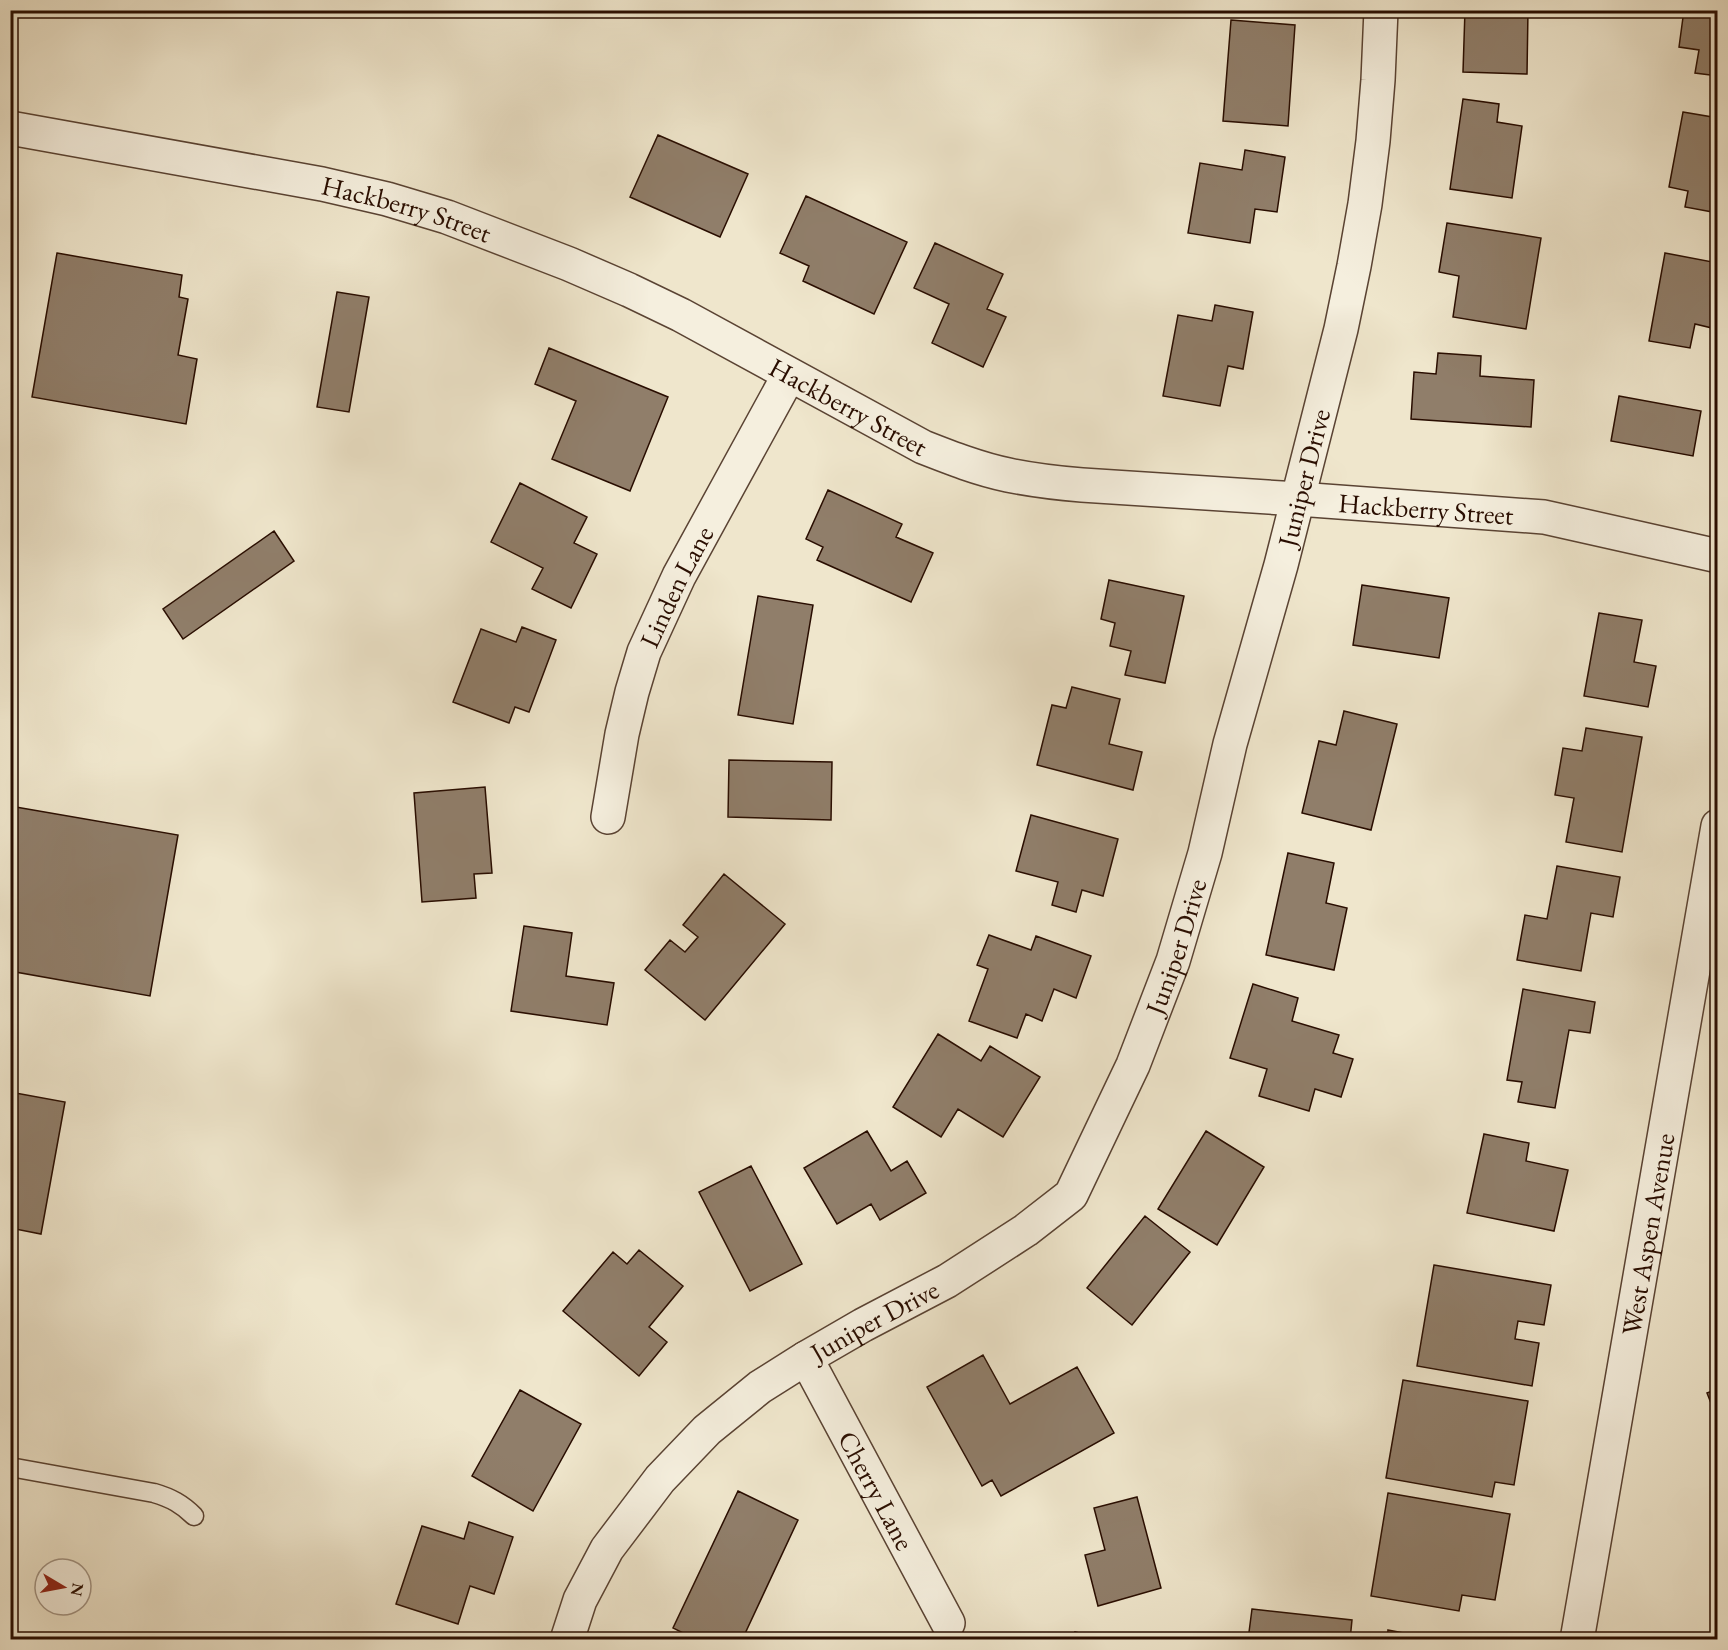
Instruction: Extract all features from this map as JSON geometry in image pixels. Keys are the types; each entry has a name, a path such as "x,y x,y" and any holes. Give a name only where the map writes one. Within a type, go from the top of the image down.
{"street":[{"name":"Juniper Drive","path":"567,1640 580,1600 607,1549 660,1479 707,1430 760,1387 863,1325 947,1281 1026,1230 1071,1195 1133,1065 1173,961 1206,854 1230,744 1281,565 1341,329 1365,204 1374,131 1381,10"},
{"name":"Hackberry Street","path":"10,128 322,184 387,199 447,217 629,290 681,315 923,447 1006,475 1082,485 1544,517 1718,556"},
{"name":"Linden Lane","path":"608,817 622,734 644,652 679,576 789,375"},
{"name":"West Aspen Avenue","path":"1577,1640 1718,826"},
{"name":"Cherry Lane","path":"806,1358 948,1623"}],"lane":[{"path":"11,1463 154,1493 171,1498 194,1516"}],"building":[{"path":"1465,10 1528,10 1527,74 1463,72"},
{"path":"1684,10 1718,10 1718,76 1695,73 1699,50 1679,47"},
{"path":"1231,20 1295,25 1288,126 1223,121"},
{"path":"1463,99 1499,104 1497,122 1522,126 1512,198 1450,189"},
{"path":"1683,112 1718,118 1718,213 1685,207 1688,191 1669,187"},
{"path":"658,135 748,174 720,237 630,197"},
{"path":"1245,150 1285,157 1277,212 1255,209 1250,243 1188,233 1200,163 1242,170"},
{"path":"806,196 907,242 874,314 803,281 809,266 780,253"},
{"path":"1447,223 1541,238 1526,329 1453,317 1459,276 1439,272"},
{"path":"935,243 1003,274 987,309 1006,317 983,367 932,343 949,304 914,288"},
{"path":"57,253 182,275 179,297 188,299 178,355 197,359 186,424 32,397"},
{"path":"1665,253 1718,263 1718,297 1712,328 1695,324 1690,348 1649,341"},
{"path":"337,292 369,297 349,412 317,407"},
{"path":"1215,305 1253,312 1243,369 1228,366 1220,406 1163,396 1178,315 1212,321"},
{"path":"549,348 668,397 630,491 552,459 576,401 535,384"},
{"path":"1438,353 1481,356 1480,376 1534,380 1531,427 1411,419 1414,372 1436,374"},
{"path":"1619,396 1701,411 1693,456 1611,441"},
{"path":"520,483 587,517 574,543 597,554 571,608 532,589 543,568 491,542"},
{"path":"828,490 902,524 896,537 933,553 911,602 817,560 823,547 806,539"},
{"path":"274,531 294,561 183,639 163,609"},
{"path":"1109,580 1184,596 1165,683 1125,675 1131,651 1110,646 1115,623 1101,619"},
{"path":"1362,585 1449,598 1439,658 1353,645"},
{"path":"758,596 813,605 793,724 738,715"},
{"path":"1599,613 1642,620 1634,662 1656,666 1648,707 1584,696"},
{"path":"522,627 556,640 529,712 515,707 509,723 453,702 481,629 516,642"},
{"path":"1072,687 1120,699 1109,744 1142,752 1133,790 1037,765 1052,705 1066,708"},
{"path":"1344,711 1397,724 1371,830 1302,813 1319,741 1336,745"},
{"path":"1586,728 1642,737 1622,852 1566,842 1574,798 1555,795 1563,748 1582,751"},
{"path":"729,760 832,762 831,820 728,817"},
{"path":"485,787 492,873 474,874 476,898 422,902 414,793"},
{"path":"10,806 178,835 150,996 10,971"},
{"path":"1031,815 1118,839 1103,896 1082,890 1076,912 1052,905 1058,882 1016,871"},
{"path":"1288,853 1334,863 1326,903 1347,908 1334,970 1266,955"},
{"path":"1557,866 1620,877 1613,917 1591,913 1581,971 1517,960 1525,915 1547,919"},
{"path":"724,874 785,924 705,1020 645,970 670,940 685,952 698,937 683,925"},
{"path":"524,926 572,933 566,976 614,983 607,1025 511,1011"},
{"path":"989,935 1031,950 1036,936 1091,956 1076,998 1054,989 1042,1021 1026,1014 1017,1038 969,1021 988,969 977,965"},
{"path":"1253,984 1298,998 1292,1021 1339,1035 1333,1053 1353,1059 1341,1097 1315,1089 1309,1111 1259,1096 1267,1069 1230,1058"},
{"path":"1523,989 1595,1002 1590,1033 1569,1030 1555,1108 1518,1102 1522,1082 1507,1080"},
{"path":"938,1034 981,1061 990,1046 1040,1077 1003,1137 958,1109 941,1137 893,1107"},
{"path":"10,1092 65,1102 41,1234 10,1228"},
{"path":"867,1131 891,1171 907,1161 926,1193 880,1220 871,1204 837,1224 804,1168"},
{"path":"1206,1131 1264,1167 1217,1245 1158,1209"},
{"path":"1484,1134 1529,1143 1526,1161 1568,1170 1554,1231 1467,1213"},
{"path":"751,1166 802,1264 750,1291 699,1192"},
{"path":"1145,1216 1190,1252 1132,1325 1087,1288"},
{"path":"639,1250 683,1286 649,1327 667,1342 639,1376 563,1311 613,1252 627,1264"},
{"path":"1434,1265 1551,1285 1544,1325 1518,1321 1515,1339 1539,1343 1532,1386 1417,1366"},
{"path":"983,1355 1010,1404 1077,1367 1114,1433 1001,1496 992,1480 982,1486 927,1387"},
{"path":"1403,1380 1528,1401 1514,1485 1495,1482 1492,1497 1386,1478"},
{"path":"1718,1389 1718,1421 1707,1393"},
{"path":"520,1390 581,1424 533,1511 472,1476"},
{"path":"738,1491 798,1520 742,1640 697,1640 673,1628"},
{"path":"1388,1493 1510,1514 1495,1600 1462,1595 1459,1611 1371,1596"},
{"path":"1137,1497 1161,1588 1098,1606 1085,1555 1105,1550 1094,1508"},
{"path":"469,1522 513,1537 494,1594 470,1586 458,1624 396,1604 422,1526 464,1539"},
{"path":"1252,1609 1352,1620 1350,1640 1248,1640"},
{"path":"1388,1630 1440,1640 1387,1640"},
{"path":"1075,1632 1110,1640 1074,1640"}]}
